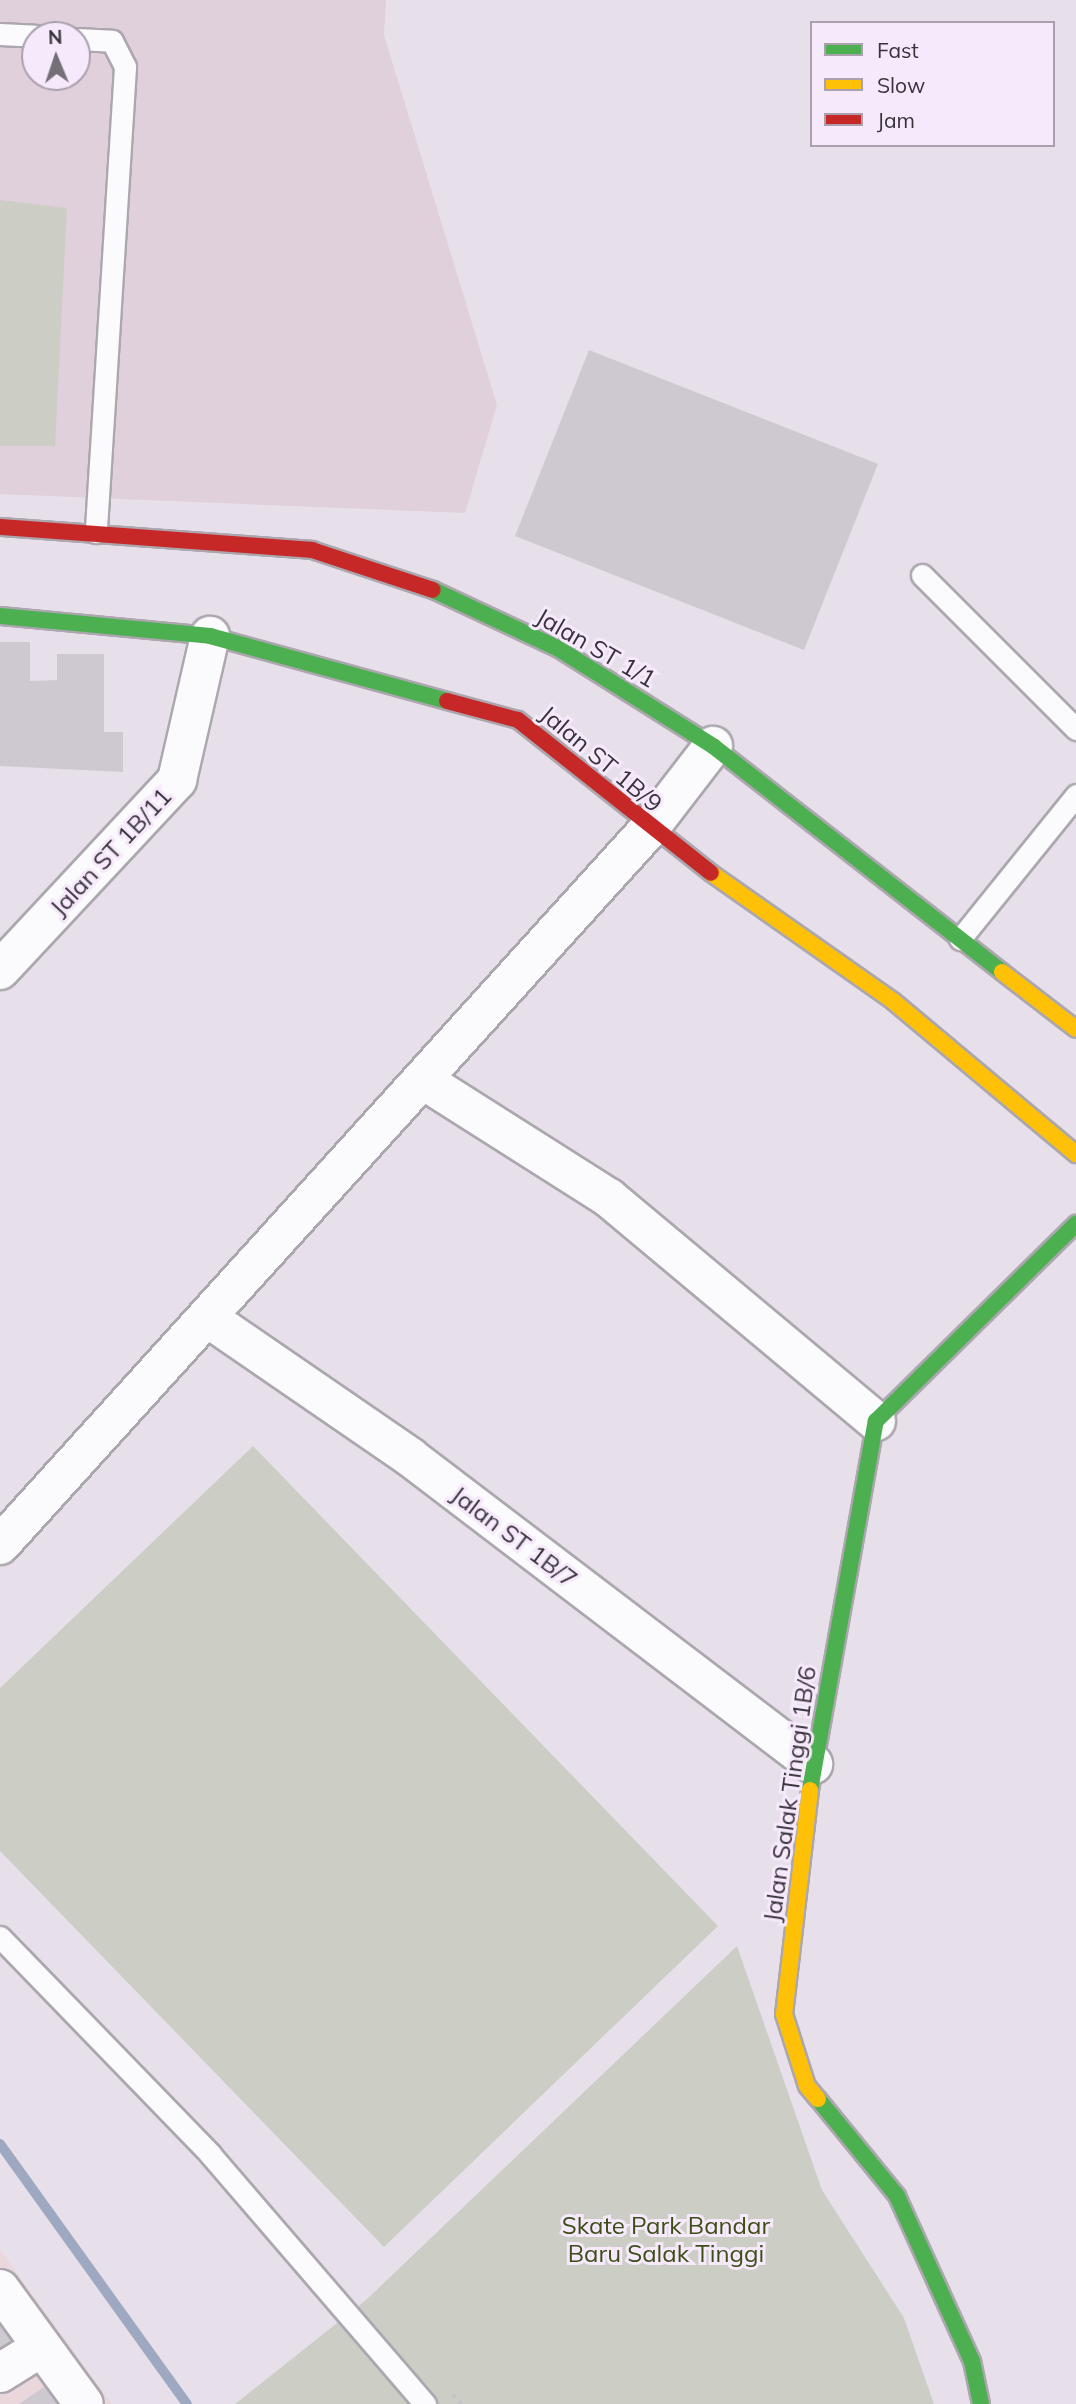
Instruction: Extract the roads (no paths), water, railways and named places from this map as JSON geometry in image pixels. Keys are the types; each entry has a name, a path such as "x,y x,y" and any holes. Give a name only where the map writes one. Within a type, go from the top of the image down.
{"street":[{"name":"Jalan ST 1/1","path":"0,527 96,531 312,550 450,596 559,649 713,746 1076,1029"},
{"name":"Jalan ST 1B/9","path":"0,616 210,636 518,720 649,829 893,1001 1076,1154"},
{"name":"Jalan ST 1B/11","path":"0,970 17,934 177,780 210,636"},
{"path":"1,1542 208,1318 649,829 713,746"},
{"path":"423,1080 610,1198 876,1421 1076,1224"},
{"name":"Jalan ST 1B/7","path":"208,1318 410,1457 813,1764"},
{"name":"Jalan Salak Tinggi 1B/6","path":"876,1421 813,1764 784,2014 807,2086 897,2196 972,2361 981,2404"},
{"path":"0,2289 84,2404"},
{"path":"0,2373 42,2347"}],"lane":[{"path":"0,34 21,35"},
{"path":"91,40 112,41 125,67 96,531"},
{"path":"922,575 1076,729"},
{"path":"960,939 1076,795"},
{"path":"0,1937 211,2154 425,2404"}],"waterway":[{"path":"0,2144 187,2404"}],"park label":[{"name":"Skate Park Bandar Baru Salak Tinggi","path":"666,2240"}]}
